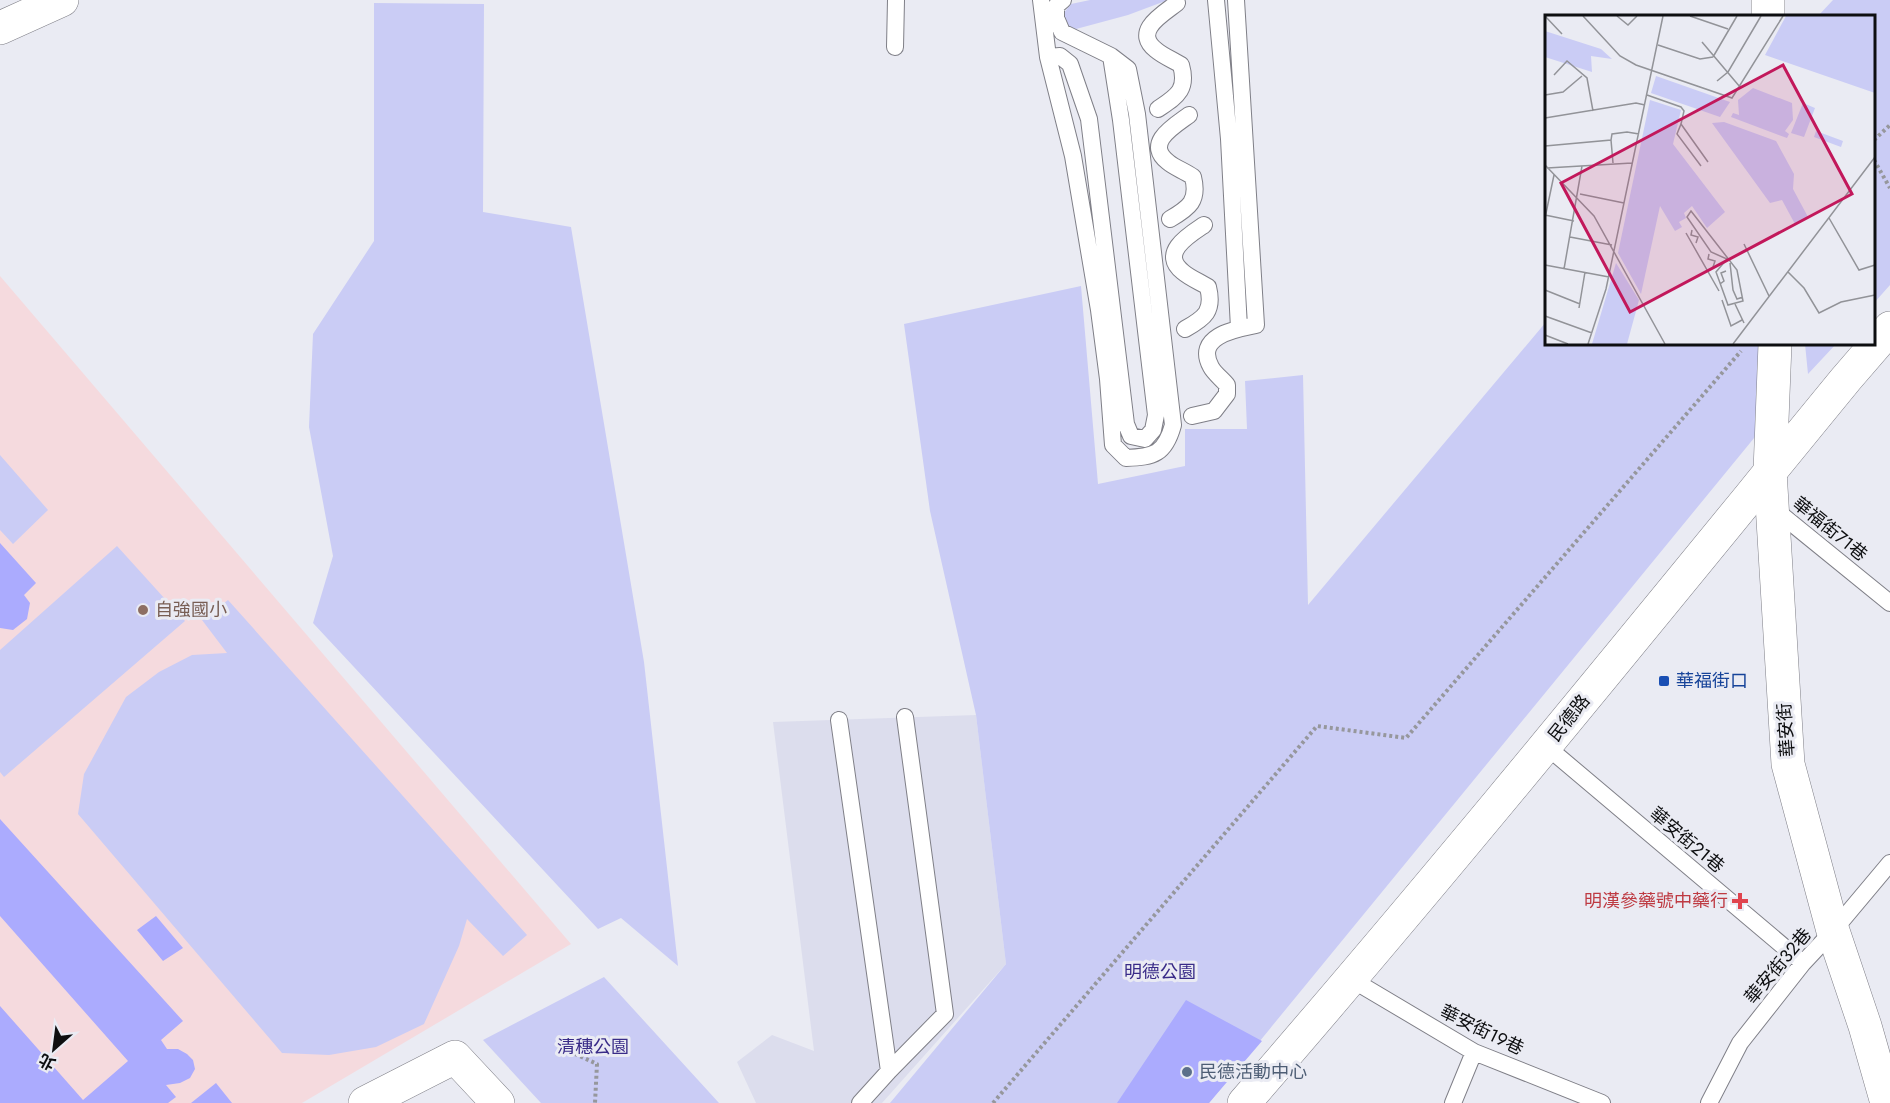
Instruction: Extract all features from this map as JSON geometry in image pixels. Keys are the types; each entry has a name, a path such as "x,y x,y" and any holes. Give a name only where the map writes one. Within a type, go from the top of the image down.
{"street":[{"path":"0,28 62,0"},
{"name":"民德路","path":"1244,1103 1351,980 1890,328"},
{"name":"華安街","path":"1775,345 1770,471 1788,764 1833,931 1865,1026 1887,1103"},
{"path":"365,1103 455,1057 498,1103"}],"lane":[{"path":"895,47 896,0"},
{"path":"1216,0 1229,139 1239,328"},
{"path":"1192,416 1214,411 1227,394 1227,385 1212,368 1208,357 1210,345 1215,337 1239,328 1256,325 1236,0"},
{"path":"1054,1 1056,18 1062,32 1111,56 1128,69 1137,114 1173,425 1169,439 1157,453 1144,457 1126,458 1113,445 1108,379 1099,310 1073,156 1048,57 1054,1"},
{"path":"1158,109 1173,99 1182,88 1184,75 1182,65 1158,52 1150,45 1147,36 1149,27 1157,18 1178,3"},
{"path":"1048,57 1060,56 1070,64 1089,119 1126,424 1131,436 1145,439 1153,430 1156,415 1111,56"},
{"path":"1170,219 1185,210 1193,200 1196,187 1193,177 1169,164 1161,156 1159,148 1161,138 1168,129 1189,115"},
{"path":"1185,329 1200,321 1209,310 1211,297 1208,287 1177,267 1174,257 1176,249 1184,240 1204,225"},
{"name":"華福街71巷","path":"1773,508 1890,603"},
{"path":"860,1103 945,1014 905,717"},
{"path":"839,720 889,1071"},
{"name":"華安街21巷","path":"1546,746 1803,963"},
{"name":"華安街32巷","path":"1709,1103 1740,1043 1803,963 1890,863"},
{"name":"華安街19巷","path":"1351,980 1474,1052 1602,1103"},
{"path":"1453,1103 1474,1052"}],"path":[{"path":"1875,139 1890,125"},
{"path":"1875,161 1890,188"},
{"path":"993,1103 1317,726 1406,738 1746,345"},
{"path":"560,1044 571,1052 597,1064 595,1103"}],"shaded area":[{"name":"自強國小","path":"0,276 571,944 302,1103 0,1103"},
{"path":"976,715 1006,964 882,1103 756,1103 737,1062 772,1035 814,1051 773,722"}],"green space":[{"path":"1090,0 1168,0 1128,15 1076,29 1068,26 1063,14 1071,4"},
{"path":"1833,0 1890,0 1890,285 1875,302 1875,15 1819,15"},
{"path":"374,3 484,4 483,212 571,227 644,662 678,966 621,918 598,929 313,623 333,556 309,427 313,334 374,241"},
{"name":"明德公園","path":"1081,286 1098,484 1185,466 1185,429 1247,429 1245,381 1303,375 1308,605 1545,323 1545,345 1758,345 1759,432 1209,1103 890,1103 1006,964 976,715 930,511 904,324"},
{"path":"1805,345 1835,345 1808,374"},
{"path":"0,455 48,510 13,544 0,530"},
{"path":"117,546 185,621 4,777 0,772 0,650"},
{"path":"228,600 527,935 503,956 467,919 459,946 424,1024 376,1047 329,1055 282,1053 78,814 84,774 126,697 159,672 192,655 227,653 202,620"},
{"name":"清穗公園","path":"604,977 719,1103 541,1103 483,1040"}],"building":[{"path":"0,543 36,583 24,595 30,603 27,619 13,630 0,628"},
{"path":"0,819 183,1021 161,1040 167,1049 178,1049 187,1054 193,1060 195,1069 190,1078 180,1083 166,1085 176,1097 168,1103 0,1103 0,1006 83,1100 128,1061 0,916"},
{"path":"156,916 183,948 163,961 137,930"},
{"name":"民德活動中心","path":"1186,1000 1262,1041 1209,1103 1117,1103"},
{"path":"216,1083 232,1103 191,1103"}],"place":[{"name":"自強國小","path":"143,610"},
{"name":"華福街口","path":"1664,681"},
{"name":"明漢參藥號中藥行","path":"1740,901"},
{"name":"民德活動中心","path":"1187,1072"}]}
